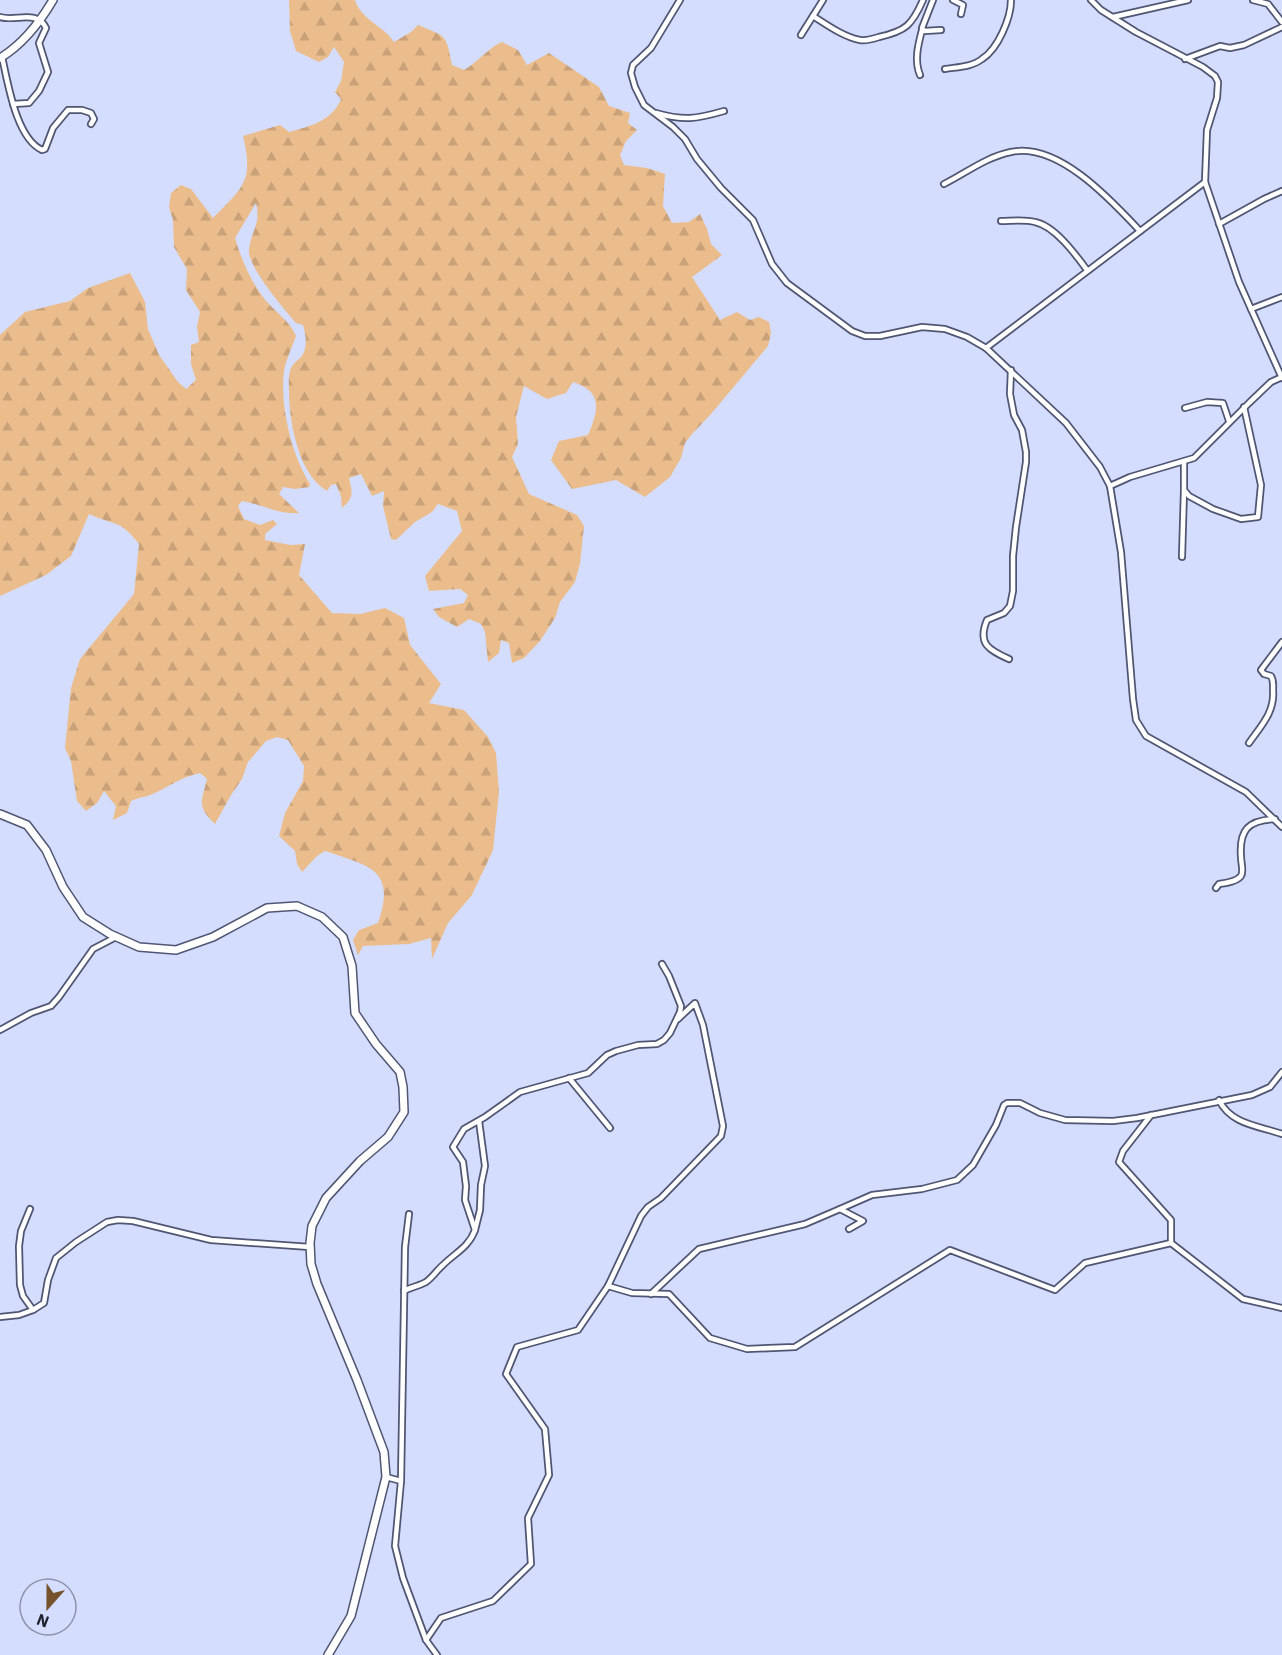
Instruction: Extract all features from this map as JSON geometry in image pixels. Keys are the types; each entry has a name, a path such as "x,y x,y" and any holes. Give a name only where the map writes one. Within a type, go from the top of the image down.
{"main road":[{"path":"1,58 40,20 53,0"},
{"path":"0,814 27,825 46,850 63,887 83,918 139,947 176,950 213,937 267,908 297,906 322,917 343,937 352,966 355,1013 376,1044 400,1072 404,1112 388,1137 360,1161 326,1198 312,1226 311,1264 316,1284 357,1380 384,1452 386,1478 351,1616 328,1655"}],"street":[{"path":"680,0 651,48 633,65 632,73 644,105 685,139 697,159 721,188 753,220 772,264 787,283 852,332 865,336 880,336 922,327 945,329 967,337 986,348 1066,423 1100,467 1110,486 1121,552 1136,720 1146,736 1246,792 1282,827"},
{"path":"801,35 823,0"},
{"path":"813,16 858,39 869,39 897,33 906,28 923,0"},
{"path":"920,75 916,67 918,44 922,25 933,0"},
{"path":"953,0 963,5 961,14"},
{"path":"945,69 975,63 988,54 1009,19 1011,0"},
{"path":"1091,0 1101,10 1215,76 1219,88 1207,130 1205,182 1239,282 1282,377 1271,382 1194,458 1130,477 1110,486"},
{"path":"1113,17 1188,0"},
{"path":"1252,0 1268,4 1282,22"},
{"path":"0,16 32,17 40,20 46,27 39,43 48,72 39,91 29,103 13,104"},
{"path":"1185,59 1220,46 1230,48 1244,45 1282,27"},
{"path":"922,30 941,30"},
{"path":"1,58 17,119 33,144 42,150 53,128 68,110 82,110 91,113 94,119 91,124"},
{"path":"653,112 673,118 700,117 724,111"},
{"path":"673,118 673,127"},
{"path":"944,184 988,159 1012,151 1035,152 1058,161 1096,187 1140,231"},
{"path":"986,348 1205,182"},
{"path":"1219,224 1282,191"},
{"path":"1001,221 1034,221 1041,224 1064,242 1087,270"},
{"path":"1251,309 1282,297"},
{"path":"1009,659 991,651 984,640 983,630 987,620 1004,613 1010,606 1013,591 1014,546 1026,452 1022,430 1014,415 1010,394 1011,370"},
{"path":"1185,408 1207,402 1223,403 1229,421"},
{"path":"1184,490 1194,500 1228,515 1244,519 1258,516 1261,485 1244,407"},
{"path":"1182,557 1184,462"},
{"path":"1249,743 1273,706 1273,680 1261,670 1282,642"},
{"path":"1216,888 1219,884 1234,881 1240,876 1242,836 1246,828 1255,822 1275,819"},
{"path":"0,1030 31,1013 51,1006 93,949 116,937"},
{"path":"475,1230 465,1200 463,1162 453,1147 462,1131 520,1092 588,1073 607,1055 639,1045 657,1044 667,1037 680,1012 680,1000 662,963"},
{"path":"426,1640 441,1618 492,1601 531,1564 528,1518 549,1475 545,1429 506,1374 517,1347 578,1330 608,1286 641,1216 648,1207 662,1198 721,1136 723,1126 703,1025 695,1003 676,1020"},
{"path":"651,1294 699,1249 805,1224 872,1195 922,1189 957,1180 974,1165 1007,1103 1020,1103 1040,1113 1065,1120 1113,1121 1252,1095 1270,1087 1282,1072"},
{"path":"569,1078 610,1128"},
{"path":"1219,1100 1226,1110 1241,1122 1282,1134"},
{"path":"1151,1115 1123,1151 1119,1162 1171,1220 1171,1243"},
{"path":"481,1130 485,1117"},
{"path":"404,1291 424,1283 433,1276 442,1265 465,1247 475,1230 480,1210 481,1185 485,1166 479,1121"},
{"path":"30,1209 21,1231 19,1246 22,1291 33,1310"},
{"path":"840,1209 863,1221 849,1229"},
{"path":"409,1214 405,1247 402,1480 395,1546 403,1578 426,1640 437,1655"},
{"path":"0,1317 19,1315 44,1303 48,1280 56,1258 107,1222 133,1221 211,1240 310,1246"},
{"path":"608,1286 632,1293 669,1294 710,1338 747,1349 795,1347 950,1250 1055,1290 1085,1263 1171,1243"},
{"path":"1171,1243 1243,1299 1282,1308"},
{"path":"386,1478 402,1480"}],"green space":[{"path":"289,0 355,0 362,13 394,42 418,25 444,38 452,65 464,70 502,42 518,50 527,65 549,53 599,87 609,106 630,113 628,123 637,130 626,141 620,155 624,165 647,168 665,174 663,206 672,223 689,222 700,214 711,244 722,255 692,277 720,320 737,312 750,320 759,317 769,322 771,333 768,346 685,443 681,458 670,477 645,497 616,480 572,489 551,460 559,441 588,435 596,410 594,397 583,386 573,382 566,393 547,399 524,386 516,417 518,444 512,457 529,494 577,515 584,526 580,564 575,582 560,602 555,618 540,641 524,658 512,663 509,643 501,640 499,653 488,662 485,632 481,624 469,619 457,627 439,617 433,609 464,603 468,595 460,589 429,591 425,576 462,531 457,511 438,504 432,512 415,522 396,540 391,539 383,506 384,491 372,496 361,474 349,478 352,494 342,508 341,496 336,484 331,485 327,491 317,484 309,473 294,434 289,395 290,371 306,346 305,333 303,325 296,323 267,287 250,256 250,242 257,222 256,203 235,238 246,269 258,290 296,336 284,371 285,414 297,459 310,484 309,487 295,489 283,487 279,494 299,513 284,512 242,501 238,506 244,519 260,525 273,520 277,524 265,534 265,540 290,545 305,544 299,575 332,613 360,614 385,608 404,618 410,645 441,684 429,703 464,710 488,737 496,753 499,792 493,850 472,895 448,923 432,959 431,938 409,944 363,946 358,955 353,940 359,930 378,923 383,905 384,891 381,880 375,872 366,866 325,851 302,872 297,864 295,851 279,836 285,813 303,781 304,766 288,740 277,737 266,741 248,762 242,779 215,824 203,808 202,799 207,779 200,773 131,801 127,813 113,820 116,806 104,791 97,803 86,811 77,801 71,761 65,748 71,688 80,659 134,594 139,544 127,530 89,514 71,556 46,575 0,596 0,335 25,312 70,301 88,288 130,273 145,302 148,329 159,355 178,382 186,389 196,380 191,364 191,345 199,342 197,327 200,312 186,290 187,269 174,247 173,220 169,207 171,193 181,185 191,189 213,218 239,191 243,183 247,164 243,136 280,125 289,132 313,125 332,113 341,99 335,92 341,81 344,62 334,47 328,57 319,62 296,51 290,31"}]}
